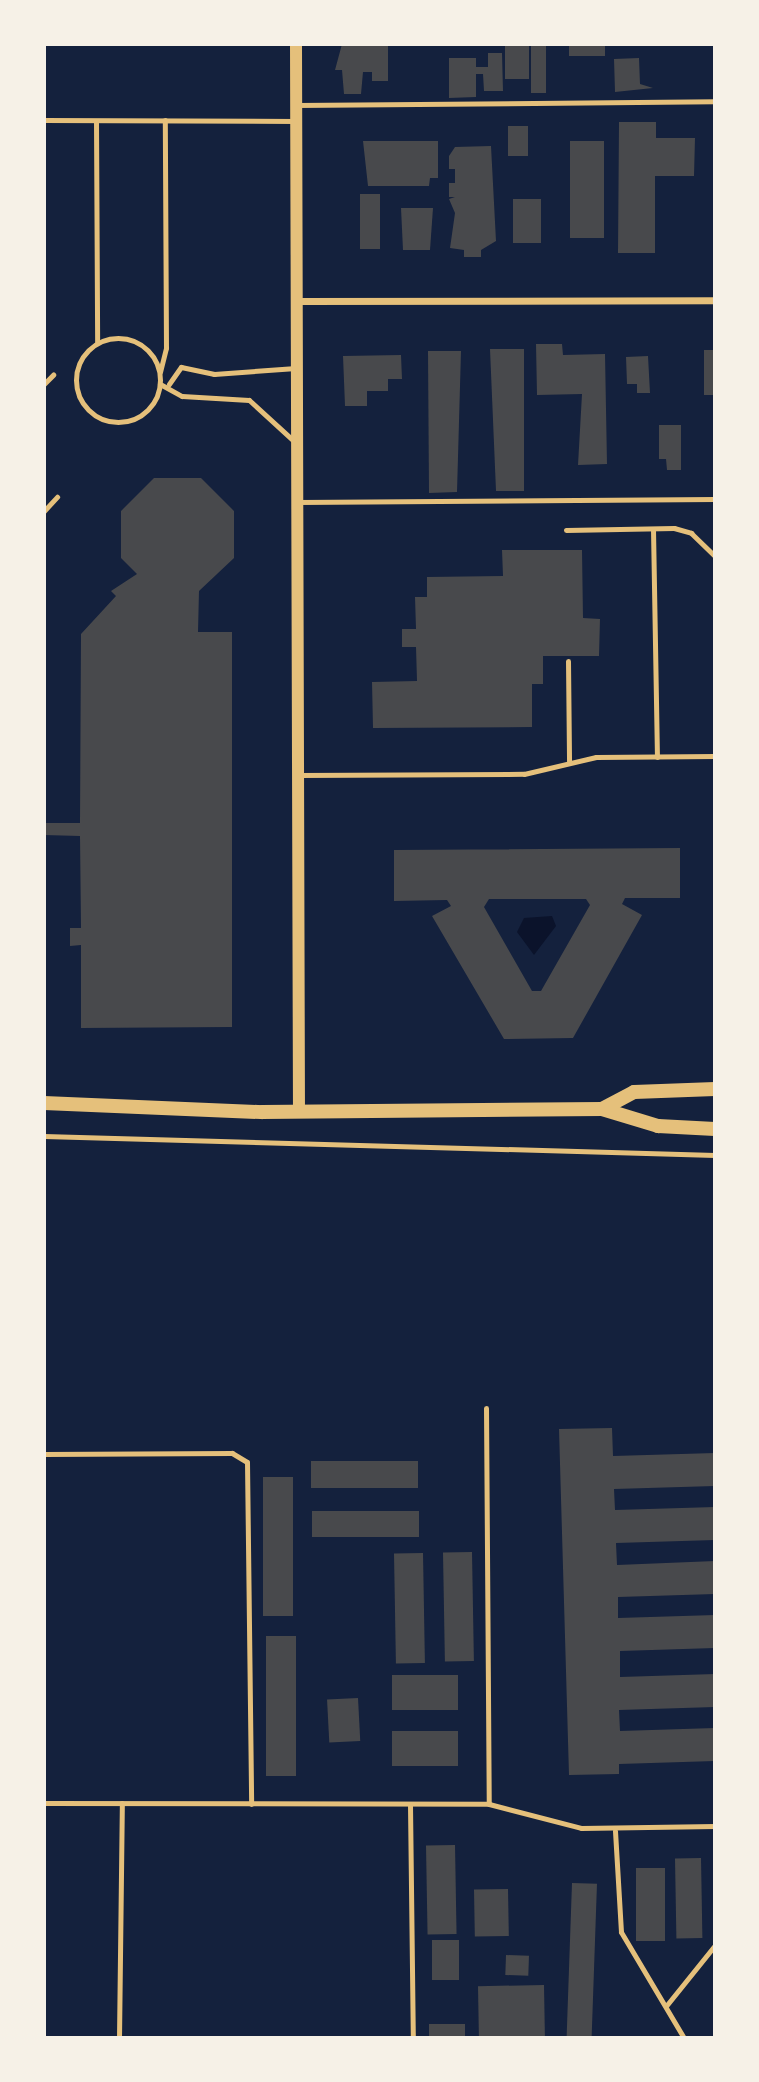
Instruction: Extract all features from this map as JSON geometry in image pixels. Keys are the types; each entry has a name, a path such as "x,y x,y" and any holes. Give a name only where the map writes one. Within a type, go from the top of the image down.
{"main road":[{"path":"602,1109 634,1092 715,1089"},
{"path":"44,1103 299,1112 602,1109 658,1125 715,1129"}],"street":[{"path":"296,44 299,1112"},
{"path":"297,301 715,300"}],"lane":[{"path":"296,105 715,101"},
{"path":"44,120 296,121"},
{"path":"160,372 136,341 97,342 85,351 75,378 76,393 94,416 107,422 136,419 156,398 166,348 164,120"},
{"path":"96,121 97,342"},
{"path":"169,384 181,367 214,374 298,368"},
{"path":"160,384 169,384 182,396 249,400 298,444"},
{"path":"298,502 715,499"},
{"path":"566,530 653,529 691,533 715,556"},
{"path":"653,529 657,757"},
{"path":"568,661 569,762"},
{"path":"298,775 524,774 569,762 715,756"},
{"path":"486,1408 489,1804"},
{"path":"44,1454 232,1453 247,1462 251,1804"},
{"path":"44,1803 489,1804 615,1832 715,1826"},
{"path":"120,2038 122,1803"},
{"path":"410,1805 413,2038"},
{"path":"615,1832 621,1932 684,2038"},
{"path":"666,2006 715,1945"}],"path":[{"path":"44,384 53,375"},
{"path":"44,511 57,497"},
{"path":"44,1136 715,1155"}],"water":[{"path":"552,916 556,926 534,955 517,932 524,918"}],"building":[{"path":"342,44 388,44 388,81 372,81 372,72 363,72 361,94 344,94 342,70 335,70"},
{"path":"505,44 529,44 529,79 505,79"},
{"path":"531,44 546,44 546,93 531,93"},
{"path":"569,44 605,44 605,56 569,56"},
{"path":"488,53 502,53 503,91 484,91 483,74 476,74 476,97 449,98 449,58 476,58 476,67 488,67"},
{"path":"639,58 640,84 653,88 615,92 614,59"},
{"path":"619,122 656,122 656,138 695,138 694,176 655,176 655,253 618,253"},
{"path":"508,126 528,126 528,156 508,156"},
{"path":"363,141 438,141 438,178 430,178 429,186 368,186"},
{"path":"570,141 604,141 604,238 570,238"},
{"path":"491,146 496,241 481,250 481,257 464,257 464,250 450,248 455,213 449,199 455,197 449,197 449,183 455,183 455,169 449,169 449,156 455,147"},
{"path":"360,194 380,194 380,249 360,249"},
{"path":"513,199 541,199 541,243 513,243"},
{"path":"401,208 433,208 430,250 403,250"},
{"path":"536,344 562,344 563,355 605,354 607,464 578,465 582,394 537,395"},
{"path":"490,349 524,349 524,491 496,491"},
{"path":"704,350 715,350 715,395 704,395"},
{"path":"428,351 461,351 457,492 429,493"},
{"path":"401,355 402,379 388,379 388,391 367,391 367,406 345,406 343,356"},
{"path":"648,356 650,393 637,393 637,384 627,384 626,357"},
{"path":"659,425 681,425 681,470 667,470 666,459 659,459"},
{"path":"154,478 201,478 234,511 234,558 199,591 198,632 232,632 232,1027 81,1028 81,945 70,946 70,928 81,928 80,836 44,835 44,823 80,823 81,634 116,596 111,591 137,574 121,558 121,511"},
{"path":"502,550 582,550 583,618 600,619 599,656 543,656 543,684 532,684 532,727 373,728 372,682 417,681 416,647 402,647 402,629 416,629 415,597 427,597 427,577 503,576"},
{"path":"680,848 680,898 625,898 622,904 642,915 573,1038 504,1039 432,916 451,906 447,900 394,901 394,850","holes":["489,899 586,899 590,905 541,991 532,991 484,907"]},
{"path":"612,1428 613,1456 715,1453 715,1486 614,1489 615,1510 715,1507 715,1540 616,1543 617,1565 715,1561 715,1594 618,1597 618,1618 715,1615 715,1648 620,1651 620,1677 715,1674 715,1707 619,1710 620,1731 715,1728 715,1761 619,1764 619,1774 569,1775 559,1429"},
{"path":"311,1461 418,1461 418,1488 311,1488"},
{"path":"263,1477 293,1477 293,1616 263,1616"},
{"path":"312,1511 419,1511 419,1537 312,1537"},
{"path":"472,1552 474,1661 445,1661 443,1553"},
{"path":"423,1553 425,1663 396,1663 394,1554"},
{"path":"266,1636 296,1636 296,1776 266,1776"},
{"path":"392,1675 458,1675 458,1710 392,1710"},
{"path":"358,1698 360,1741 329,1743 327,1700"},
{"path":"392,1731 458,1731 458,1766 392,1766"},
{"path":"455,1845 457,1934 428,1934 426,1846"},
{"path":"675,1858 701,1858 702,1938 676,1938"},
{"path":"636,1868 665,1868 665,1941 636,1941"},
{"path":"572,1883 597,1884 592,2038 567,2038"},
{"path":"508,1889 509,1936 475,1937 474,1890"},
{"path":"432,1940 459,1940 459,1980 432,1980"},
{"path":"506,1955 529,1956 528,1976 505,1975"},
{"path":"544,1985 545,2038 479,2038 478,1986"},
{"path":"429,2024 465,2024 465,2038 429,2038"}]}
